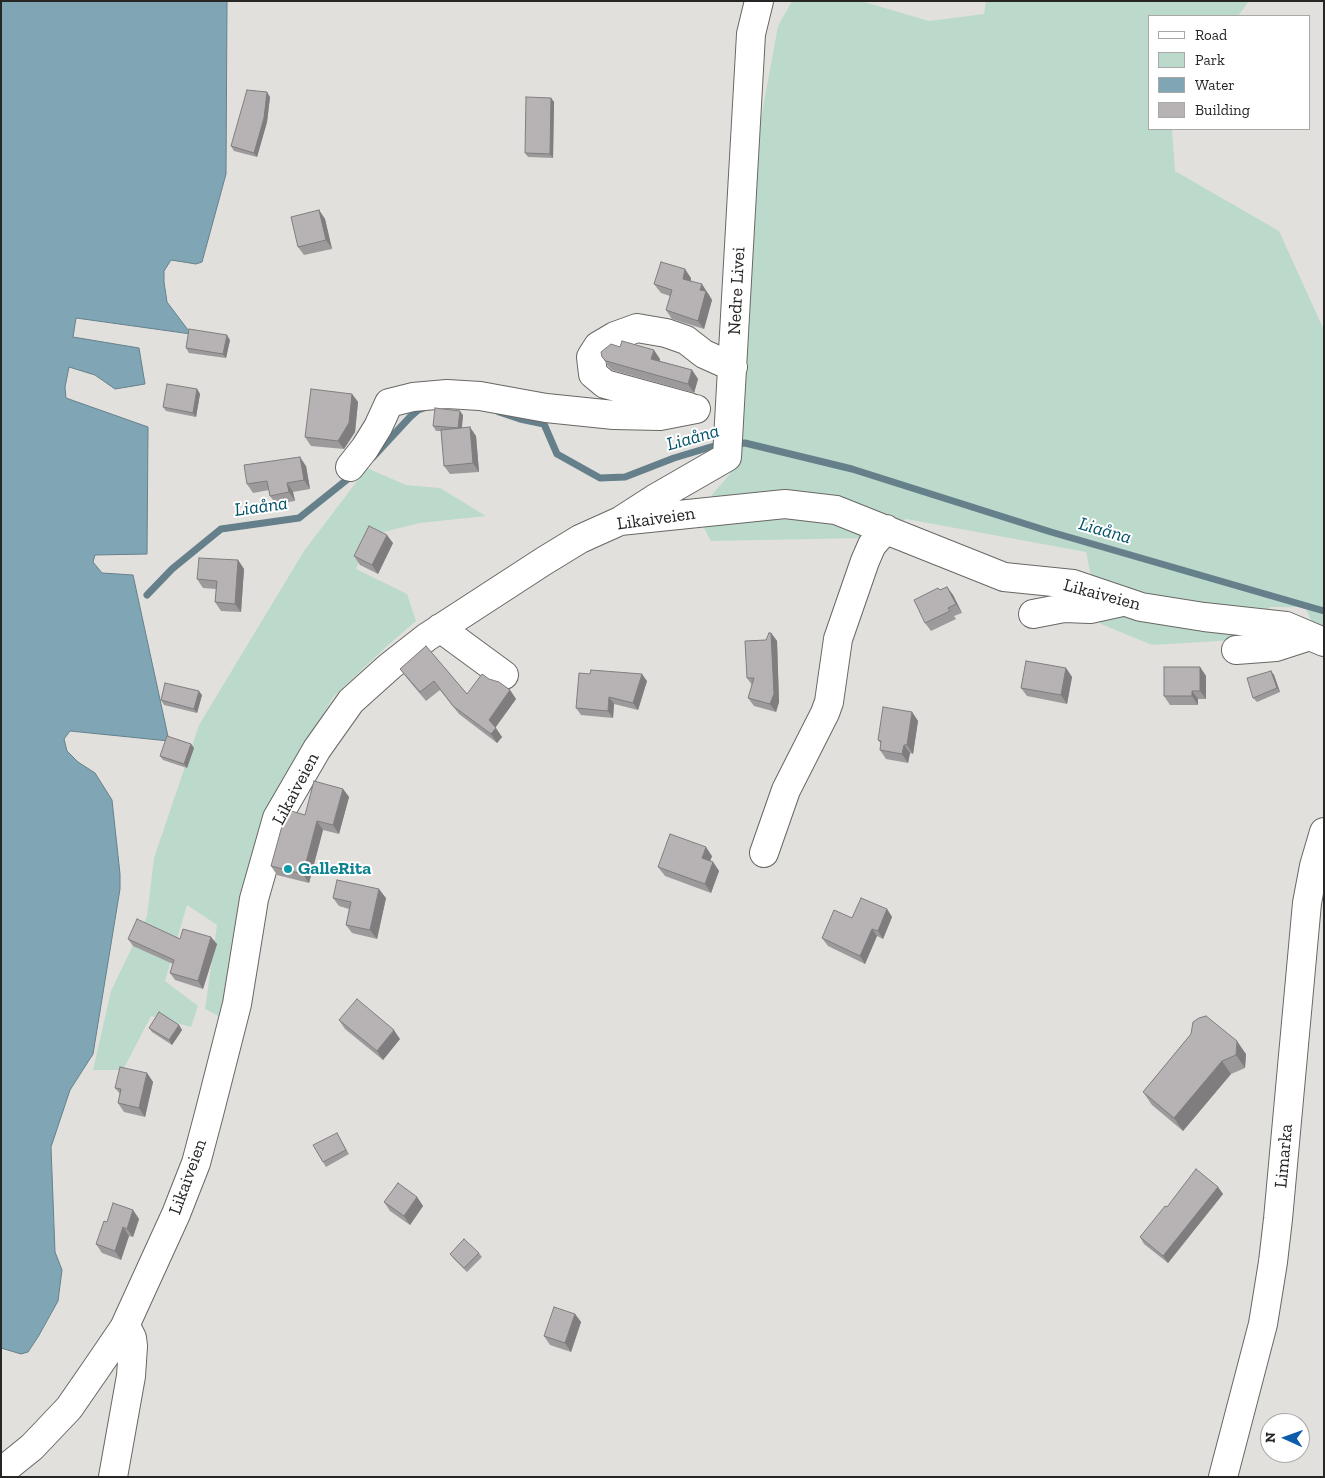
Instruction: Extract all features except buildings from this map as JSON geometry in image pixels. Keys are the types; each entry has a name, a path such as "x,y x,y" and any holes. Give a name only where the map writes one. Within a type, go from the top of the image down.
{"street":[{"name":"Nedre Livei","path":"620,521 727,457 751,34 759,1"},
{"path":"730,420 605,384 593,374 591,357 598,346 615,336 637,328 666,333 686,340 704,354 733,367"},
{"path":"350,467 370,441 389,402 413,397 447,394 480,396 546,408 614,415 660,416 696,409"},
{"name":"Likaiveien","path":"1,1472 32,1447 69,1408 124,1328 176,1214 196,1163 237,1004 254,899 277,818 317,749 350,701 398,660 440,628 580,539 620,521 785,504 836,510 1004,577 1073,584 1141,607 1204,617 1286,626 1317,639"},
{"path":"764,853 786,790 829,702 838,639 865,561 872,545 886,529"},
{"path":"1033,614 1064,608 1090,609 1124,601"},
{"path":"440,628 504,675"},
{"path":"1236,650 1276,647 1317,639"},
{"name":"Limarka","path":"1223,1477 1263,1324 1273,1262 1308,903 1314,866 1324,832"},
{"path":"113,1477 131,1376 132,1338 124,1328"}],"green space":[{"path":"792,1 861,1 929,21 984,14 986,1 1249,1 1239,15 1148,15 1148,130 1172,130 1175,171 1279,231 1324,330 1324,648 1305,607 1270,607 1234,640 1152,645 1101,624 1086,552 906,519 867,538 711,541 696,513 730,474 738,442 755,151 778,26"},
{"path":"367,468 406,485 440,488 486,516 420,523 371,535 356,569 407,594 416,621 333,697 308,742 224,1019 205,1009 217,925 187,905 165,981 198,1006 191,1027 151,1016 123,1070 93,1070 111,991 147,916 154,858 199,725 304,551"}],"water":[{"path":"1,1 227,1 226,174 202,262 196,264 171,260 164,271 167,302 191,334 76,318 73,337 139,348 145,384 115,389 95,375 69,367 65,387 66,398 148,427 147,554 95,555 93,562 102,573 133,575 169,741 70,731 64,739 67,751 78,762 95,773 112,800 120,889 93,1054 70,1090 51,1147 55,1252 62,1270 58,1301 28,1352 21,1354 1,1348"}],"waterway":[{"name":"Liaåna","path":"373,457 410,417 418,410 424,408"},
{"name":"Liaåna","path":"499,412 544,424 557,454 600,478 625,477 674,458 723,445"},
{"name":"Liaåna","path":"733,444 745,443 852,469 1051,532 1324,611"},
{"name":"Liaåna","path":"147,595 172,569 221,529 299,518 354,474"}],"place":[{"name":"GalleRita","path":"288,869"}]}
